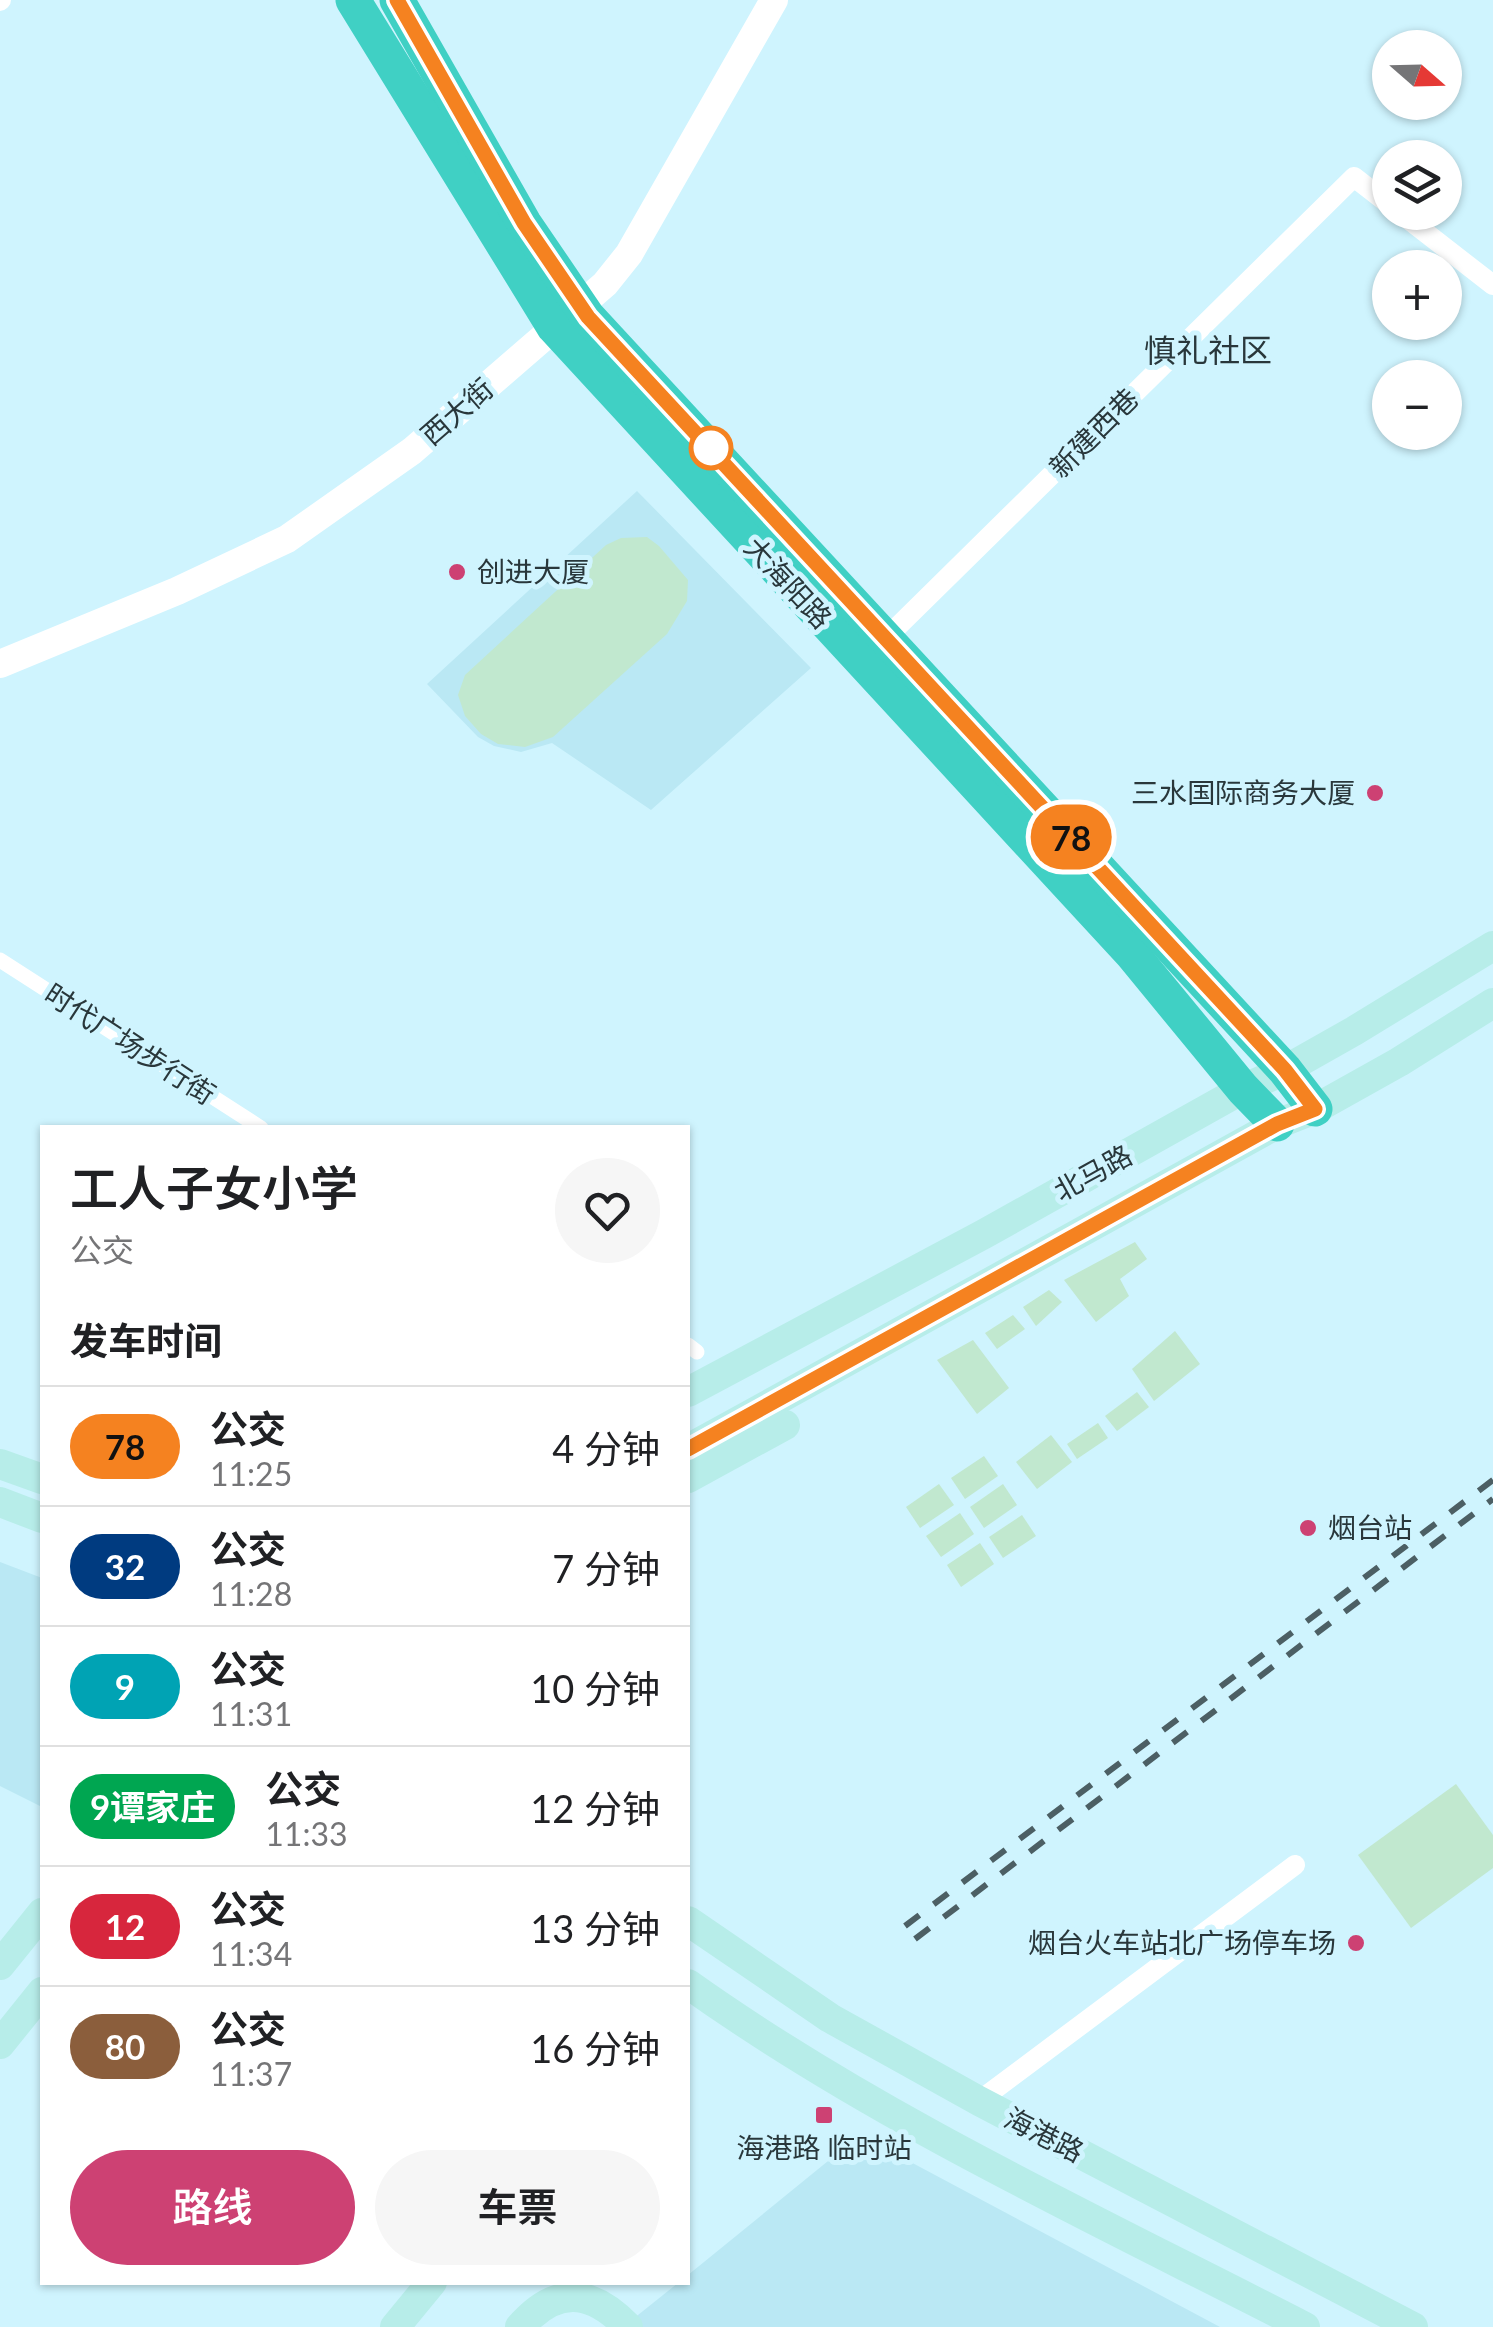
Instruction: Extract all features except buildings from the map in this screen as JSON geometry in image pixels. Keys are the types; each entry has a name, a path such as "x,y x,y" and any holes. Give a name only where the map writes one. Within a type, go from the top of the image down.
{"highway":[{"name":"大海阳路","path":"353,0 567,316 1132,954 1243,1089 1277,1124"},
{"name":"大海阳路","path":"397,0 524,223 567,316 887,636 1285,1070 1315,1109"}],"main road":[{"name":"北马路","path":"690,1391 984,1234 1243,1089 1285,1070 1493,946"},
{"name":"北马路","path":"690,1448 1277,1124 1315,1109 1493,1003"},
{"path":"690,1477 785,1425"},
{"path":"0,1464 40,1478"},
{"path":"0,1502 40,1517"},
{"path":"0,1965 40,1915"},
{"name":"海港路","path":"690,1923 793,1996 979,2101 1413,2327"},
{"path":"0,2044 40,1994"},
{"name":"海港路","path":"693,1997 991,2164 1304,2327"},
{"path":"394,2327 429,2285"},
{"path":"520,2327 549,2301 570,2297 599,2302 628,2327"}],"street":[{"name":"西大街","path":"0,664 177,591 288,539 412,451 605,284 628,254 774,0"},
{"name":"新建西巷","path":"887,636 1354,177 1372,191"},
{"path":"1423,230 1493,285"},
{"name":"时代广场步行街","path":"0,960 256,1125"},
{"path":"979,2101 1295,1865"}],"shaded area":[{"path":"637,491 811,668 651,810 552,743 521,752 494,746 478,737 427,684"},
{"path":"0,1562 40,1577 40,1806 0,1786"},
{"path":"860,2135 1220,2327 623,2327 676,2285 690,2285 690,2273"}],"green space":[{"path":"647,537 688,580 687,601 667,634 553,737 525,747 498,744 481,734 465,716 458,695 465,675 606,545 621,538"},
{"path":"1135,1242 1147,1259 1120,1279 1129,1296 1096,1322 1064,1280"},
{"path":"1049,1290 1062,1302 1036,1326 1023,1307"},
{"path":"1013,1315 1025,1329 997,1349 985,1333"},
{"path":"1175,1331 1200,1364 1154,1401 1132,1369"},
{"path":"973,1340 1009,1388 977,1414 937,1360"},
{"path":"1137,1392 1149,1407 1117,1431 1105,1416"},
{"path":"1098,1423 1108,1438 1077,1459 1067,1444"},
{"path":"1051,1435 1072,1462 1037,1489 1016,1462"},
{"path":"984,1456 998,1476 965,1499 951,1478"},
{"path":"939,1484 954,1505 920,1528 906,1507"},
{"path":"1003,1484 1017,1505 984,1528 970,1507"},
{"path":"960,1513 974,1534 941,1557 926,1536"},
{"path":"1022,1515 1036,1536 1003,1558 989,1537"},
{"path":"980,1543 994,1564 961,1587 947,1565"},
{"path":"1456,1784 1493,1835 1493,1868 1411,1928 1358,1855"}],"railway":[{"path":"905,1926 1493,1480"},
{"path":"915,1939 1493,1499"}],"bus line":[{"name":"78","path":"397,0 524,223 588,317 934,687 1285,1070 1315,1109 1277,1124 690,1448"}],"place":[{"name":"创进大厦","path":"457,572"},
{"name":"三水国际商务大厦","path":"1375,793"},
{"name":"烟台站","path":"1308,1528"},
{"name":"烟台火车站北广场停车场","path":"1356,1943"},
{"name":"海港路 临时站","path":"824,2115"}],"district":[{"name":"慎礼社区","path":"1208,351"}]}
